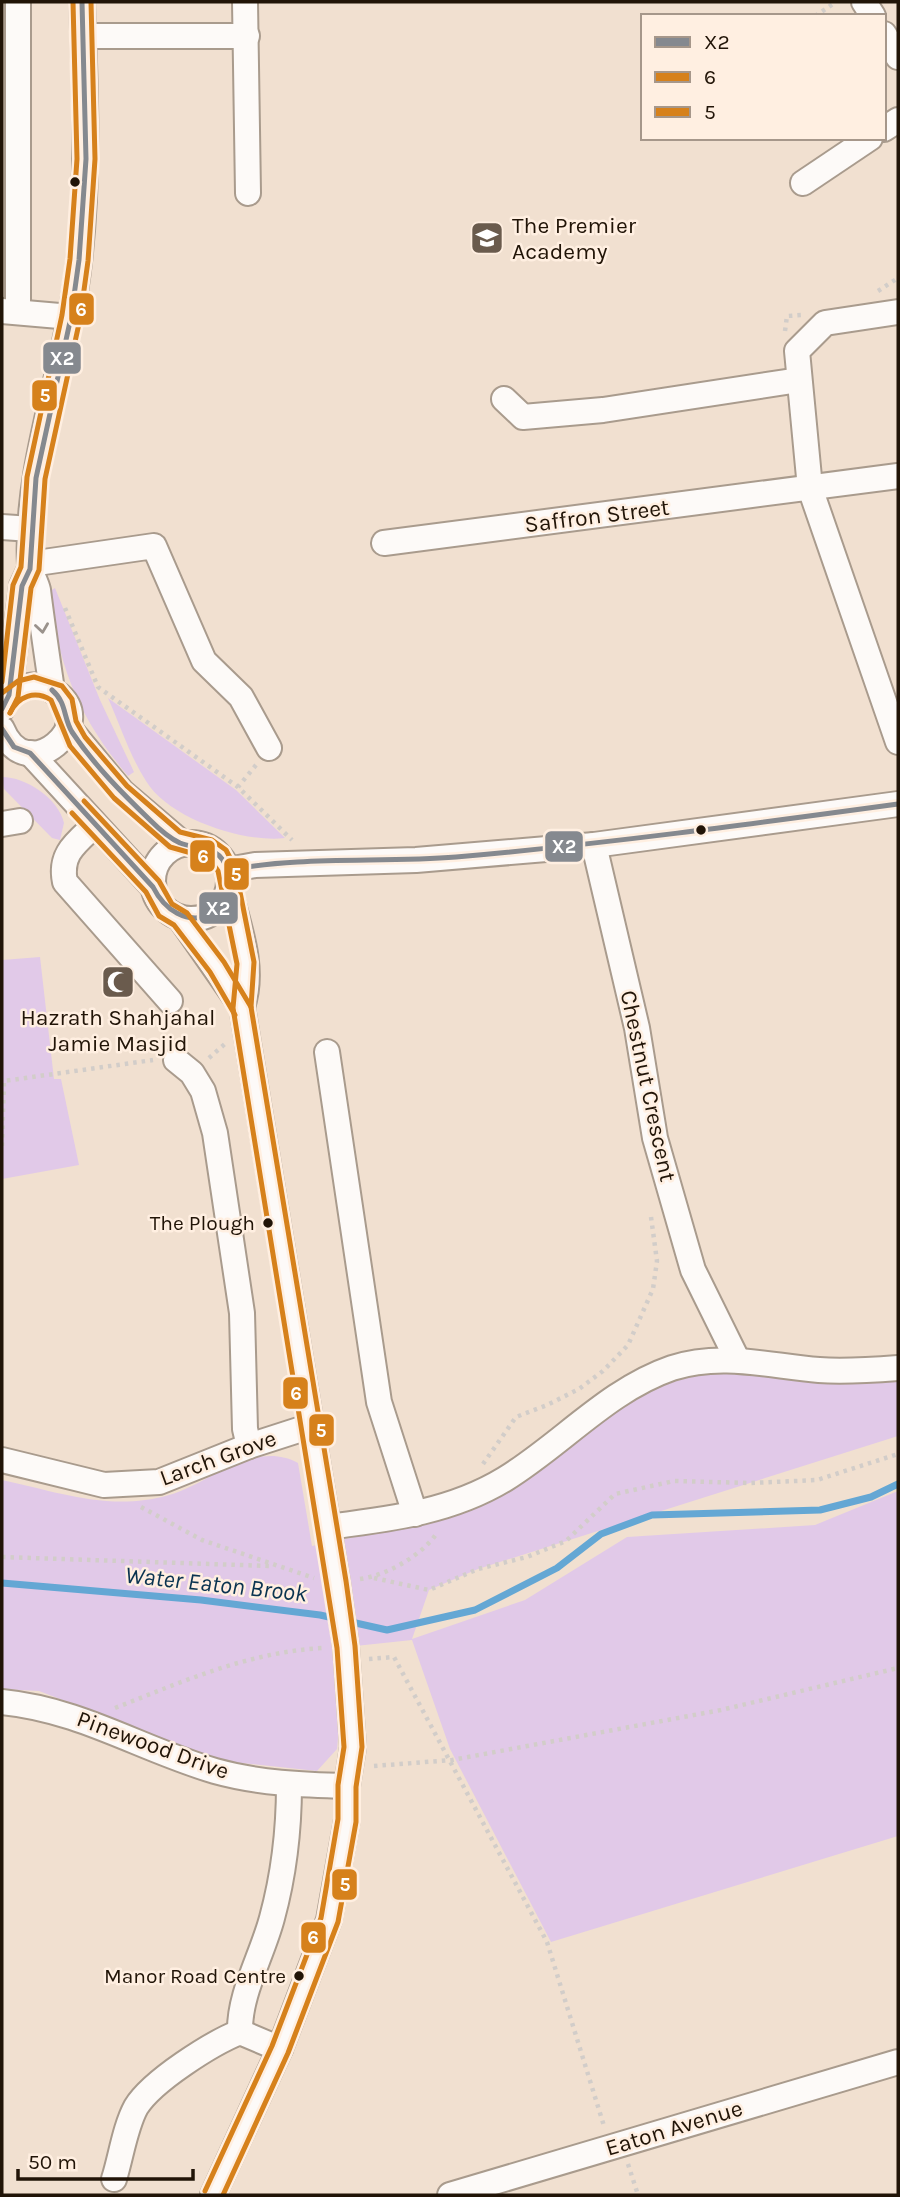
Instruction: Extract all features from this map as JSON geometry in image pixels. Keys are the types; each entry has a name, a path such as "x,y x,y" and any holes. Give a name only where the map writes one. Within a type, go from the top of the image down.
{"street":[{"path":"18,2 10,312 71,317"},
{"path":"6,702 22,586 30,566 36,478 71,317 79,260 85,179 82,2"},
{"path":"245,2 248,193"},
{"path":"83,36 247,36"},
{"path":"886,37 898,57"},
{"path":"803,183 867,140"},
{"path":"898,312 825,323 797,351 810,488 898,742"},
{"path":"504,399 523,417 603,410 799,380"},
{"name":"Saffron Street","path":"384,543 898,476"},
{"path":"2,527 31,529"},
{"path":"30,566 154,546 204,661 241,698 269,748"},
{"path":"30,566 37,586 52,690"},
{"path":"6,702 32,686 52,690 66,704 68,727 122,792 183,844"},
{"path":"30,753 40,753 58,744 68,727"},
{"path":"4,737 30,753 153,887 166,910 180,918 197,919 208,916 224,902 228,880"},
{"path":"228,880 255,865 416,860 594,845 898,804"},
{"path":"95,825 68,851 64,859 65,882 170,1001"},
{"path":"153,887 159,861 166,852 183,844 200,844 212,849 228,880 246,959 248,979 244,1017 337,1585 346,1654 353,1747 347,1786 347,1820 329,1920 280,2049 213,2195"},
{"name":"Chestnut Crescent","path":"594,845 637,1028 655,1138 693,1270 737,1359"},
{"path":"180,918 244,1017"},
{"path":"327,1052 379,1402 415,1514"},
{"path":"184,1066 206,1098 215,1133 242,1313 245,1429 249,1446"},
{"path":"328,1527 415,1514 455,1503 504,1480 609,1402 652,1377 698,1362 737,1359 832,1371 898,1368"},
{"name":"Larch Grove","path":"2,1460 104,1485 159,1482 249,1446 311,1426"},
{"name":"Pinewood Drive","path":"2,1702 39,1706 84,1720 215,1771 289,1785 347,1786"},
{"path":"240,2032 240,2015 272,1919 289,1840 289,1785"},
{"path":"114,2179 136,2108 149,2092 223,2039 240,2032 280,2049"},
{"name":"Eaton Avenue","path":"450,2195 898,2062"}],"path":[{"path":"818,14 836,2"},
{"path":"58,563 56,585 98,687 238,787 294,842 295,864"},
{"path":"238,787 269,748"},
{"path":"2,1146 4,1081 166,1058 184,1066 244,1017"},
{"path":"478,1471 516,1417 579,1389 603,1371 628,1345 653,1289 657,1261 650,1213"},
{"path":"373,1577 429,1590 478,1569 527,1557 566,1541 615,1494 674,1481 751,1483 817,1480 898,1454"},
{"path":"127,1485 141,1507 202,1540 337,1585 373,1577 426,1549 455,1503"},
{"path":"2,1557 274,1566"},
{"path":"84,1720 224,1665 282,1651 394,1657 452,1760 547,1942 606,2131 617,2128 638,2195"},
{"path":"347,1786 377,1764 452,1760 721,1710 898,1668"}],"shaded area":[{"path":"55,588 100,700 134,772 128,776 96,733 65,668 50,591"},
{"path":"108,698 236,790 285,838 249,837 229,832 209,826 172,807 157,795 140,771"},
{"path":"2,777 31,785 48,797 61,814 64,823 60,840 52,838 4,789"},
{"path":"40,957 54,1079 61,1079 79,1165 2,1179 2,960"},
{"path":"715,1371 770,1373 834,1384 898,1380 898,1436 478,1569 429,1590 412,1639 525,1600 627,1537 815,1525 898,1491 898,1836 551,1942 450,1749 412,1640 346,1647 337,1749 317,1771 222,1761 39,1691 2,1689 2,1480 64,1495 126,1502 169,1495 249,1459 282,1457 298,1463 312,1546 458,1515 487,1501 612,1413 657,1386"}],"waterway":[{"name":"Water Eaton Brook","path":"2,1583 201,1600 320,1615 387,1630 475,1610 557,1568 601,1534 652,1515 820,1510 871,1497 898,1484"}],"transit line":[{"name":"5","path":"2,682 13,585 21,567 27,477 62,315 70,259 77,159 73,2"},
{"name":"X2","path":"2,709 9,695 22,586 30,569 36,478 71,317 79,260 86,159 82,2"},
{"name":"6","path":"10,713 18,697 31,588 39,570 45,479 80,319 88,261 95,159 91,2"},
{"name":"5","path":"2,693 18,681 34,677 62,686 72,699 76,721 85,737 127,786 180,832 212,840 226,850 235,867 254,962 251,1007 346,1581 355,1646 362,1747 356,1787 356,1822 338,1922 288,2053 223,2195"},
{"name":"X2","path":"2,729 14,747 30,753 153,887 164,903 177,913 191,918 204,917 216,911 224,901 228,887 227,870 220,856 215,852 176,841 140,810 109,778 72,732 63,705 52,690"},
{"name":"6","path":"10,713 18,702 28,696 39,695 51,700 70,746 114,798 170,847 209,858 218,871 237,964 233,1008 337,1648 344,1747 338,1785 338,1819 321,1918 272,2046 205,2191"},
{"name":"5","path":"84,801 159,881 172,904 187,913 224,962 251,1007"},
{"name":"X2","path":"228,870 313,861 427,859 511,852 898,804"},
{"name":"6","path":"72,813 146,892 159,916 174,925 210,972 235,1015"}],"place":[{"name":"The Premier Academy","path":"487,238"},
{"name":"Hazrath Shahjahal Jamie Masjid","path":"118,982"},
{"name":"The Plough","path":"268,1223"},
{"name":"Manor Road Centre","path":"299,1976"}]}
